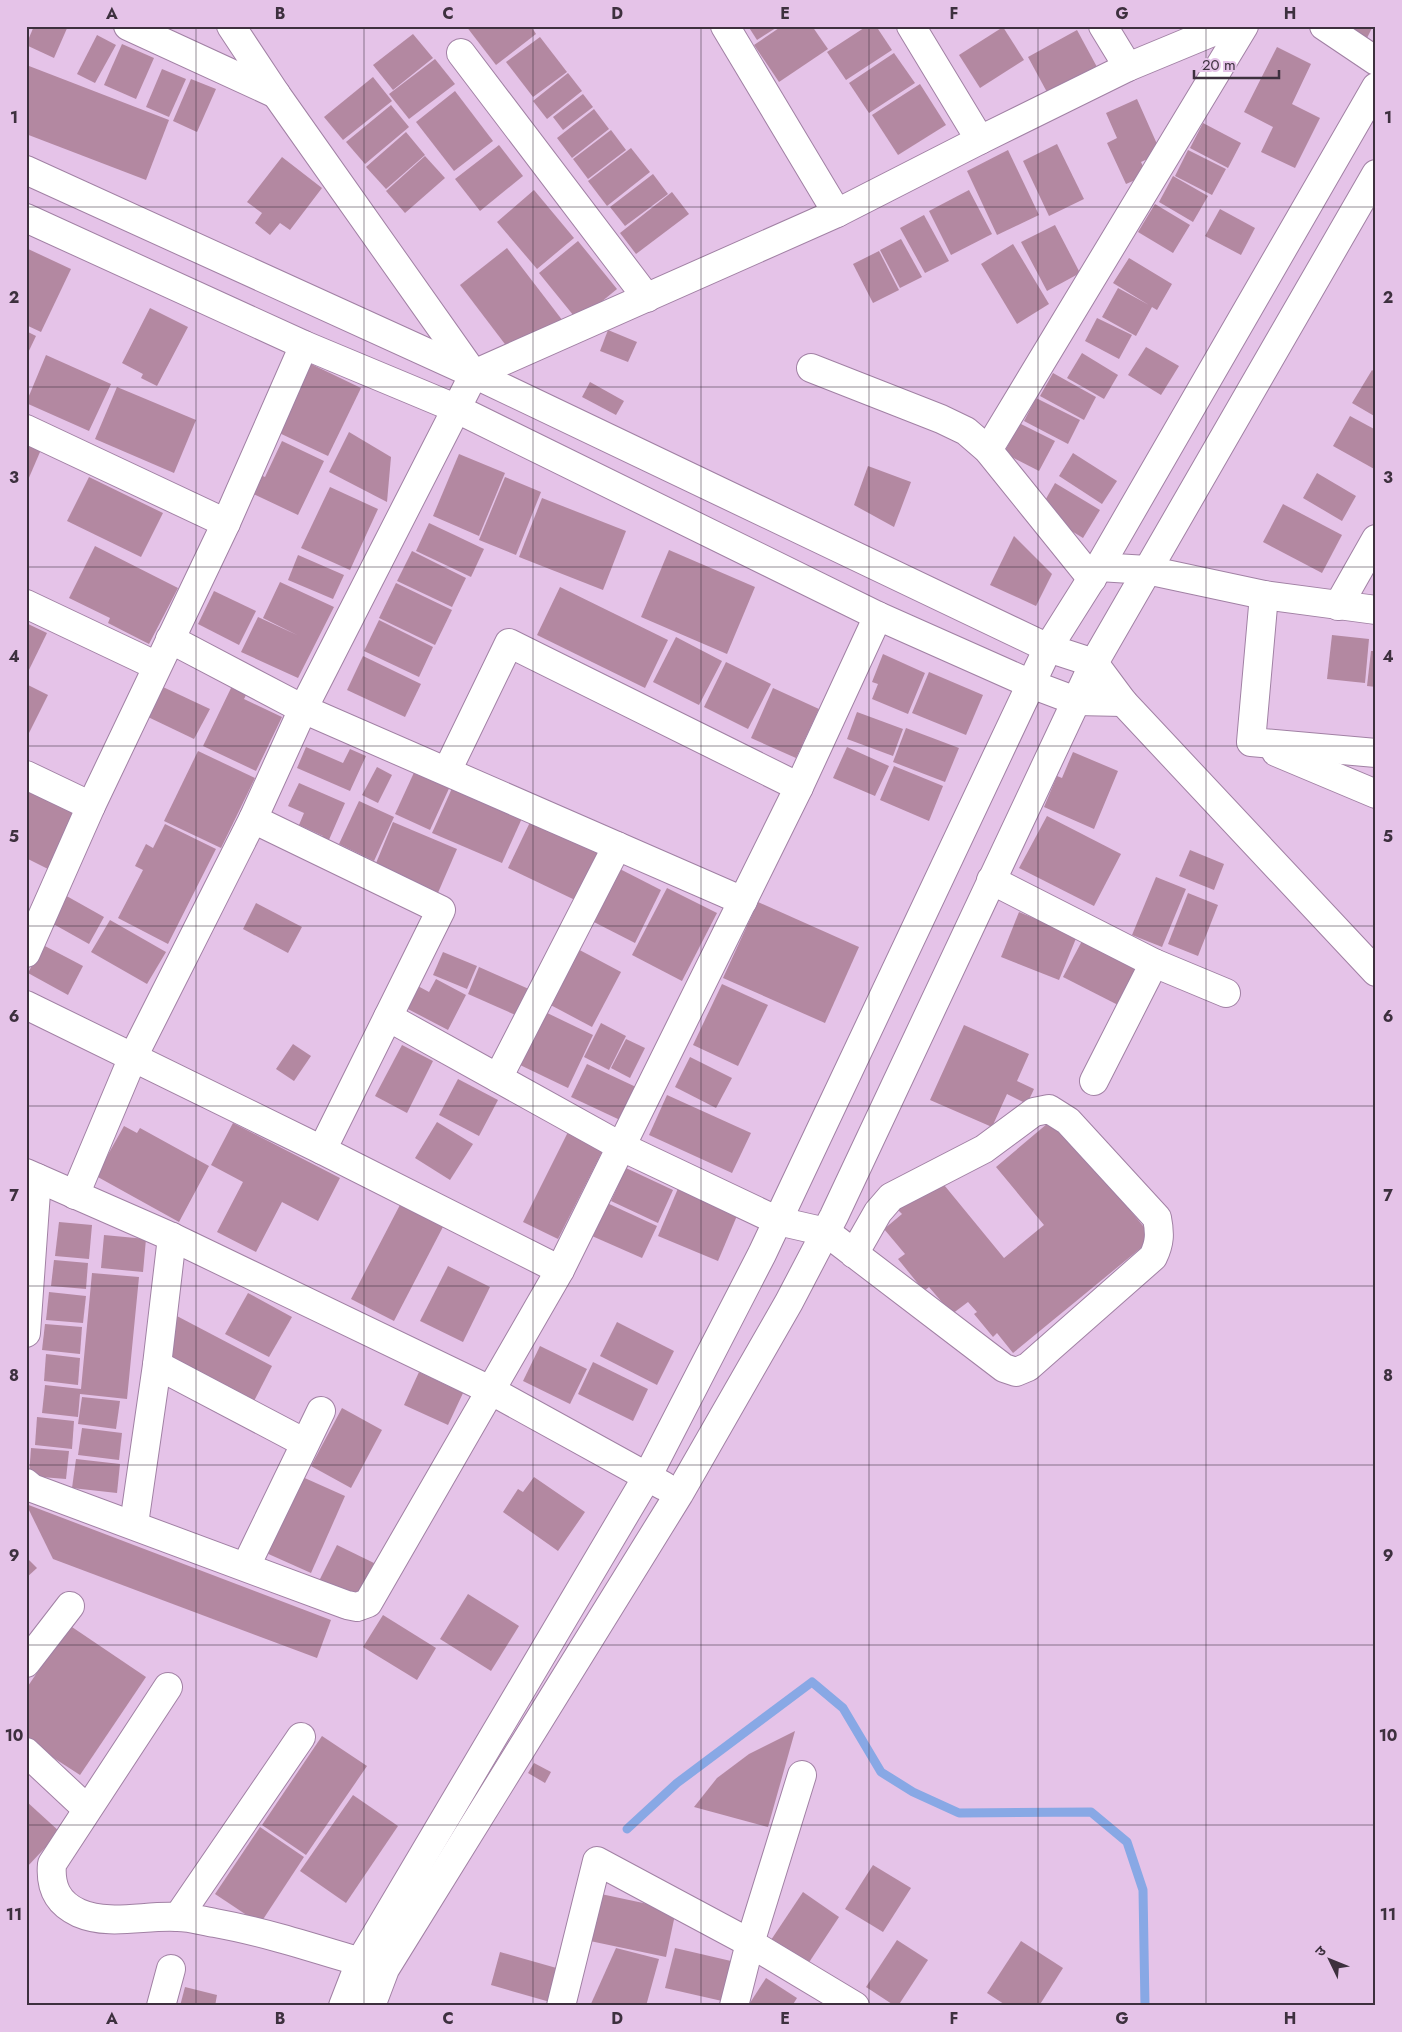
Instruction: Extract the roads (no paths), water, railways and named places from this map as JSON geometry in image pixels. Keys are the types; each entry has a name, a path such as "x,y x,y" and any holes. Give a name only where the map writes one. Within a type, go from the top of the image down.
{"street":[{"path":"128,26 276,94"},
{"path":"231,26 276,94 474,374"},
{"path":"725,26 837,214"},
{"path":"911,26 980,140"},
{"path":"1102,26 1128,67"},
{"path":"75,1195 133,1057 253,819 303,709 474,374 837,214 980,140 1128,67 1227,26"},
{"path":"988,450 1244,26"},
{"path":"1324,26 1376,62"},
{"path":"461,53 647,298"},
{"path":"373,1982 461,1793 647,1477 778,1221 1048,648 1096,573 1376,87"},
{"path":"26,170 474,374 1048,648 1094,663 1123,702 1376,972"},
{"path":"346,1996 373,1982 490,1802 679,1494 789,1302 826,1232 1094,663 1376,174"},
{"path":"26,218 304,346 456,408 878,616 1031,684 1076,701 1123,702"},
{"path":"26,953 91,806 226,523 304,346"},
{"path":"811,368 941,419 966,431 988,450 1096,573"},
{"path":"26,429 226,523"},
{"path":"1338,606 1376,539"},
{"path":"1096,573 1147,570 1264,595 1376,610"},
{"path":"1251,742 1264,595"},
{"path":"26,604 157,666"},
{"path":"26,1483 32,1488 134,1524 347,1605 357,1606 368,1603 560,1270 800,787 878,616"},
{"path":"170,639 303,709 743,901"},
{"path":"447,771 509,643 800,787"},
{"path":"1251,742 1376,753"},
{"path":"1251,742 1376,794"},
{"path":"26,775 91,806"},
{"path":"253,819 441,910 322,1150"},
{"path":"498,1078 617,846"},
{"path":"991,880 1154,963 1226,992"},
{"path":"1094,1081 1154,963"},
{"path":"26,1005 322,1150 560,1270"},
{"path":"388,1017 622,1147 778,1221 826,1232 854,1254 1004,1368 1016,1372 1028,1366 1153,1258 1160,1234 1157,1218 1068,1121 1049,1109 1034,1112 984,1149 891,1197 878,1212 854,1254"},
{"path":"26,1333 32,1176 172,1237 490,1390 679,1494"},
{"path":"134,1524 157,1365 172,1237"},
{"path":"157,1365 304,1443"},
{"path":"246,1566 304,1443 322,1411"},
{"path":"26,1663 70,1606"},
{"path":"168,1687 52,1864 51,1878 53,1889 65,1904 89,1916 123,1920 178,1917 257,1931 373,1982"},
{"path":"178,1917 301,1737"},
{"path":"26,1752 87,1809"},
{"path":"734,2006 750,1943 802,1775"},
{"path":"561,2006 598,1861 750,1943 855,2006"},
{"path":"161,2006 171,1969"}],"waterway":[{"path":"627,1829 677,1783 812,1682 843,1708 881,1772 913,1792 959,1813 1091,1812 1127,1842 1143,1890 1145,2006"}]}
